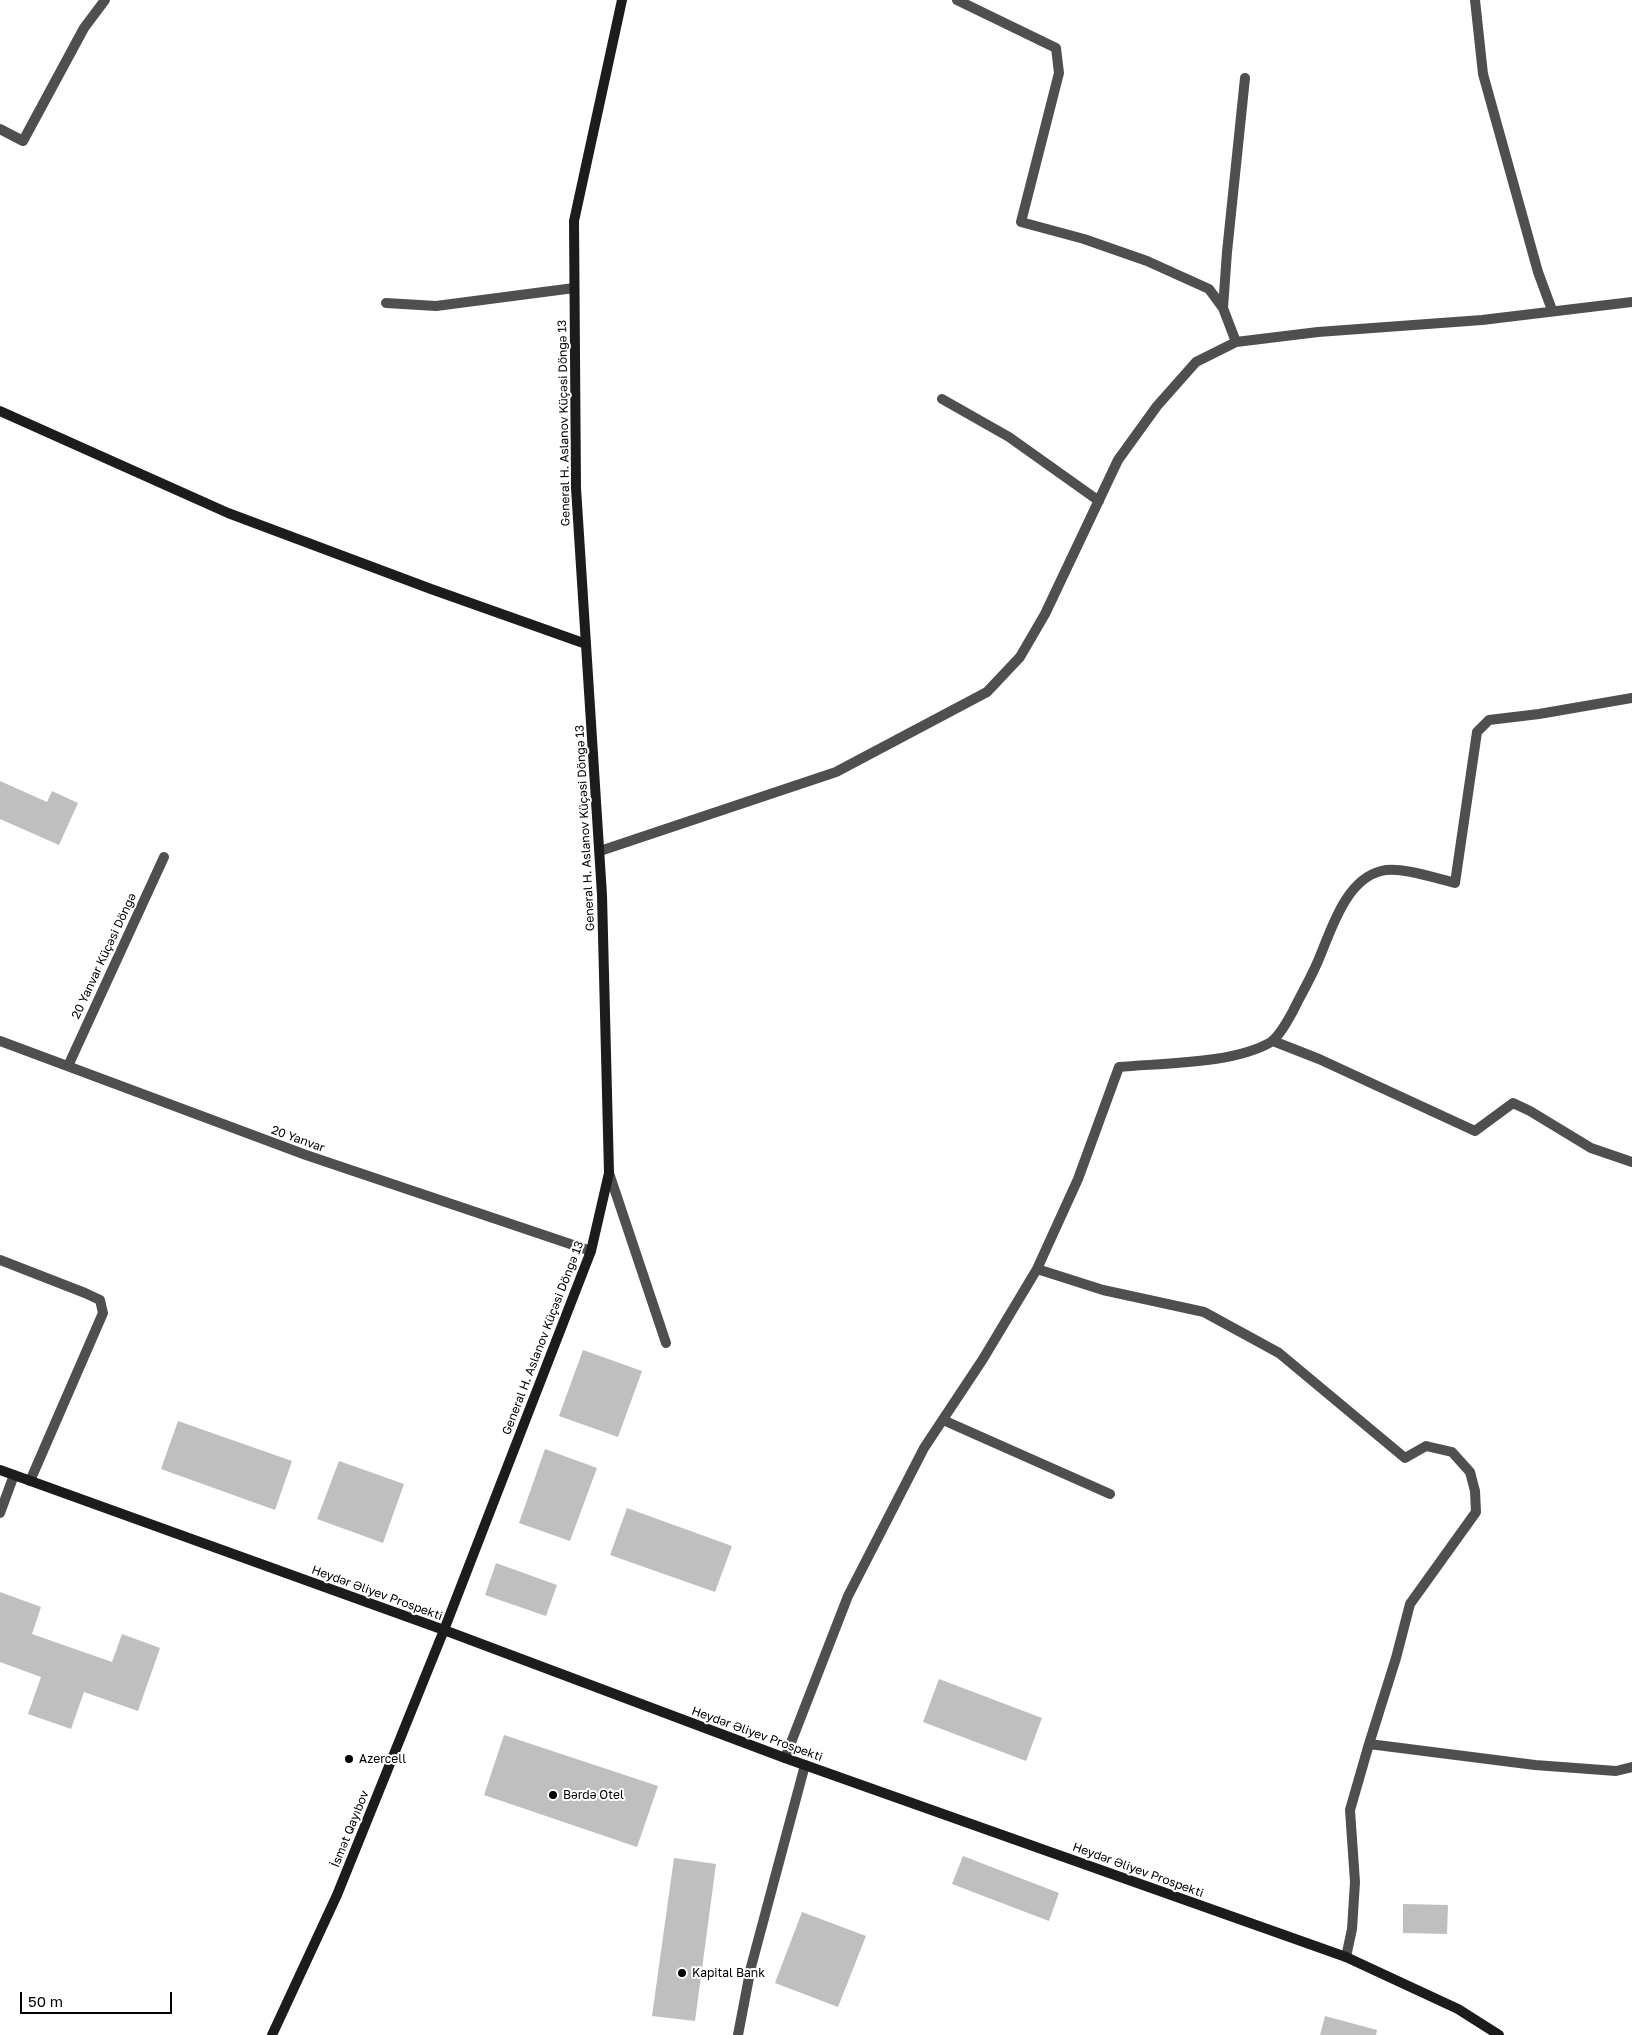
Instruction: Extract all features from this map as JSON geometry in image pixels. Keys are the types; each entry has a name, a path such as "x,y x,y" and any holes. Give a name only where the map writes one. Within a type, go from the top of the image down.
{"main road":[{"name":"General H. Aslanov Küçəsi Döngə 13","path":"444,1630 591,1251 609,1173 600,851 576,488 574,221 622,0"},
{"path":"0,411 228,513 430,589 586,644"},
{"name":"Heydər Əliyev Prospekti","path":"0,1470 444,1630 804,1765 1346,1957 1458,2009 1499,2035"},
{"name":"İsmət Qayıbov","path":"272,2035 338,1895 444,1630"}],"street":[{"path":"0,128 23,141 84,28 105,0"},
{"path":"957,0 1056,48 1060,73 1021,222 1084,239 1147,261 1209,289 1224,308 1236,342"},
{"path":"1475,0 1483,74 1538,272 1552,310"},
{"path":"1224,308 1226,252 1245,78"},
{"path":"386,303 436,306 574,288"},
{"path":"600,851 836,772 987,692 1020,657 1040,623 1118,460 1156,406 1196,362 1236,342 1318,332 1482,320 1552,310 1632,302"},
{"path":"942,399 1009,437 1099,501"},
{"path":"785,1758 848,1596 924,1448 983,1359 1037,1269 1078,1179 1119,1067 1248,1053 1273,1041 1292,1012 1317,964 1340,908 1360,881 1381,871 1401,871 1455,883 1477,732 1489,720 1539,714 1632,698"},
{"name":"20 Yanvar Küçəsi Döngə","path":"68,1066 164,857"},
{"name":"20 Yanvar","path":"0,1040 306,1155 591,1251"},
{"path":"1273,1041 1319,1059 1475,1131 1513,1103 1530,1111 1591,1148 1632,1162"},
{"path":"609,1173 666,1343"},
{"path":"0,1260 85,1292 100,1300 103,1313 30,1481"},
{"path":"1037,1269 1103,1290 1204,1312 1279,1353 1405,1458 1426,1446 1452,1452 1470,1472 1475,1491 1476,1512 1410,1604 1396,1658 1350,1810 1355,1882 1352,1929 1346,1957"},
{"path":"943,1420 1110,1494"},
{"path":"0,1513 14,1475"},
{"path":"1369,1744 1535,1765 1616,1771 1632,1767"},
{"path":"738,2035 751,1967 804,1765"}],"building":[{"path":"0,781 47,802 52,791 78,803 59,845 0,819"},
{"path":"583,1350 642,1371 618,1437 559,1416"},
{"path":"178,1421 292,1461 275,1510 161,1469"},
{"path":"545,1449 597,1468 570,1541 519,1523"},
{"path":"339,1461 404,1484 383,1543 317,1519"},
{"path":"627,1508 732,1546 715,1592 610,1555"},
{"path":"496,1563 557,1585 546,1616 485,1595"},
{"path":"0,1592 41,1607 32,1634 112,1662 122,1634 160,1648 138,1711 84,1692 71,1729 28,1714 41,1677 0,1662"},
{"path":"939,1679 1042,1718 1026,1761 923,1722"},
{"path":"504,1735 658,1786 637,1847 484,1795"},
{"path":"963,1856 1059,1893 1049,1921 952,1884"},
{"path":"674,1858 716,1864 695,2021 652,2016"},
{"path":"1403,1904 1448,1905 1447,1934 1403,1933"},
{"path":"802,1912 866,1936 838,2007 775,1983"},
{"path":"1325,2016 1377,2030 1376,2035 1320,2035"}],"place":[{"name":"Azercell","path":"349,1759"},
{"name":"Bərdə Otel","path":"553,1795"},
{"name":"Kapital Bank","path":"682,1973"}]}
